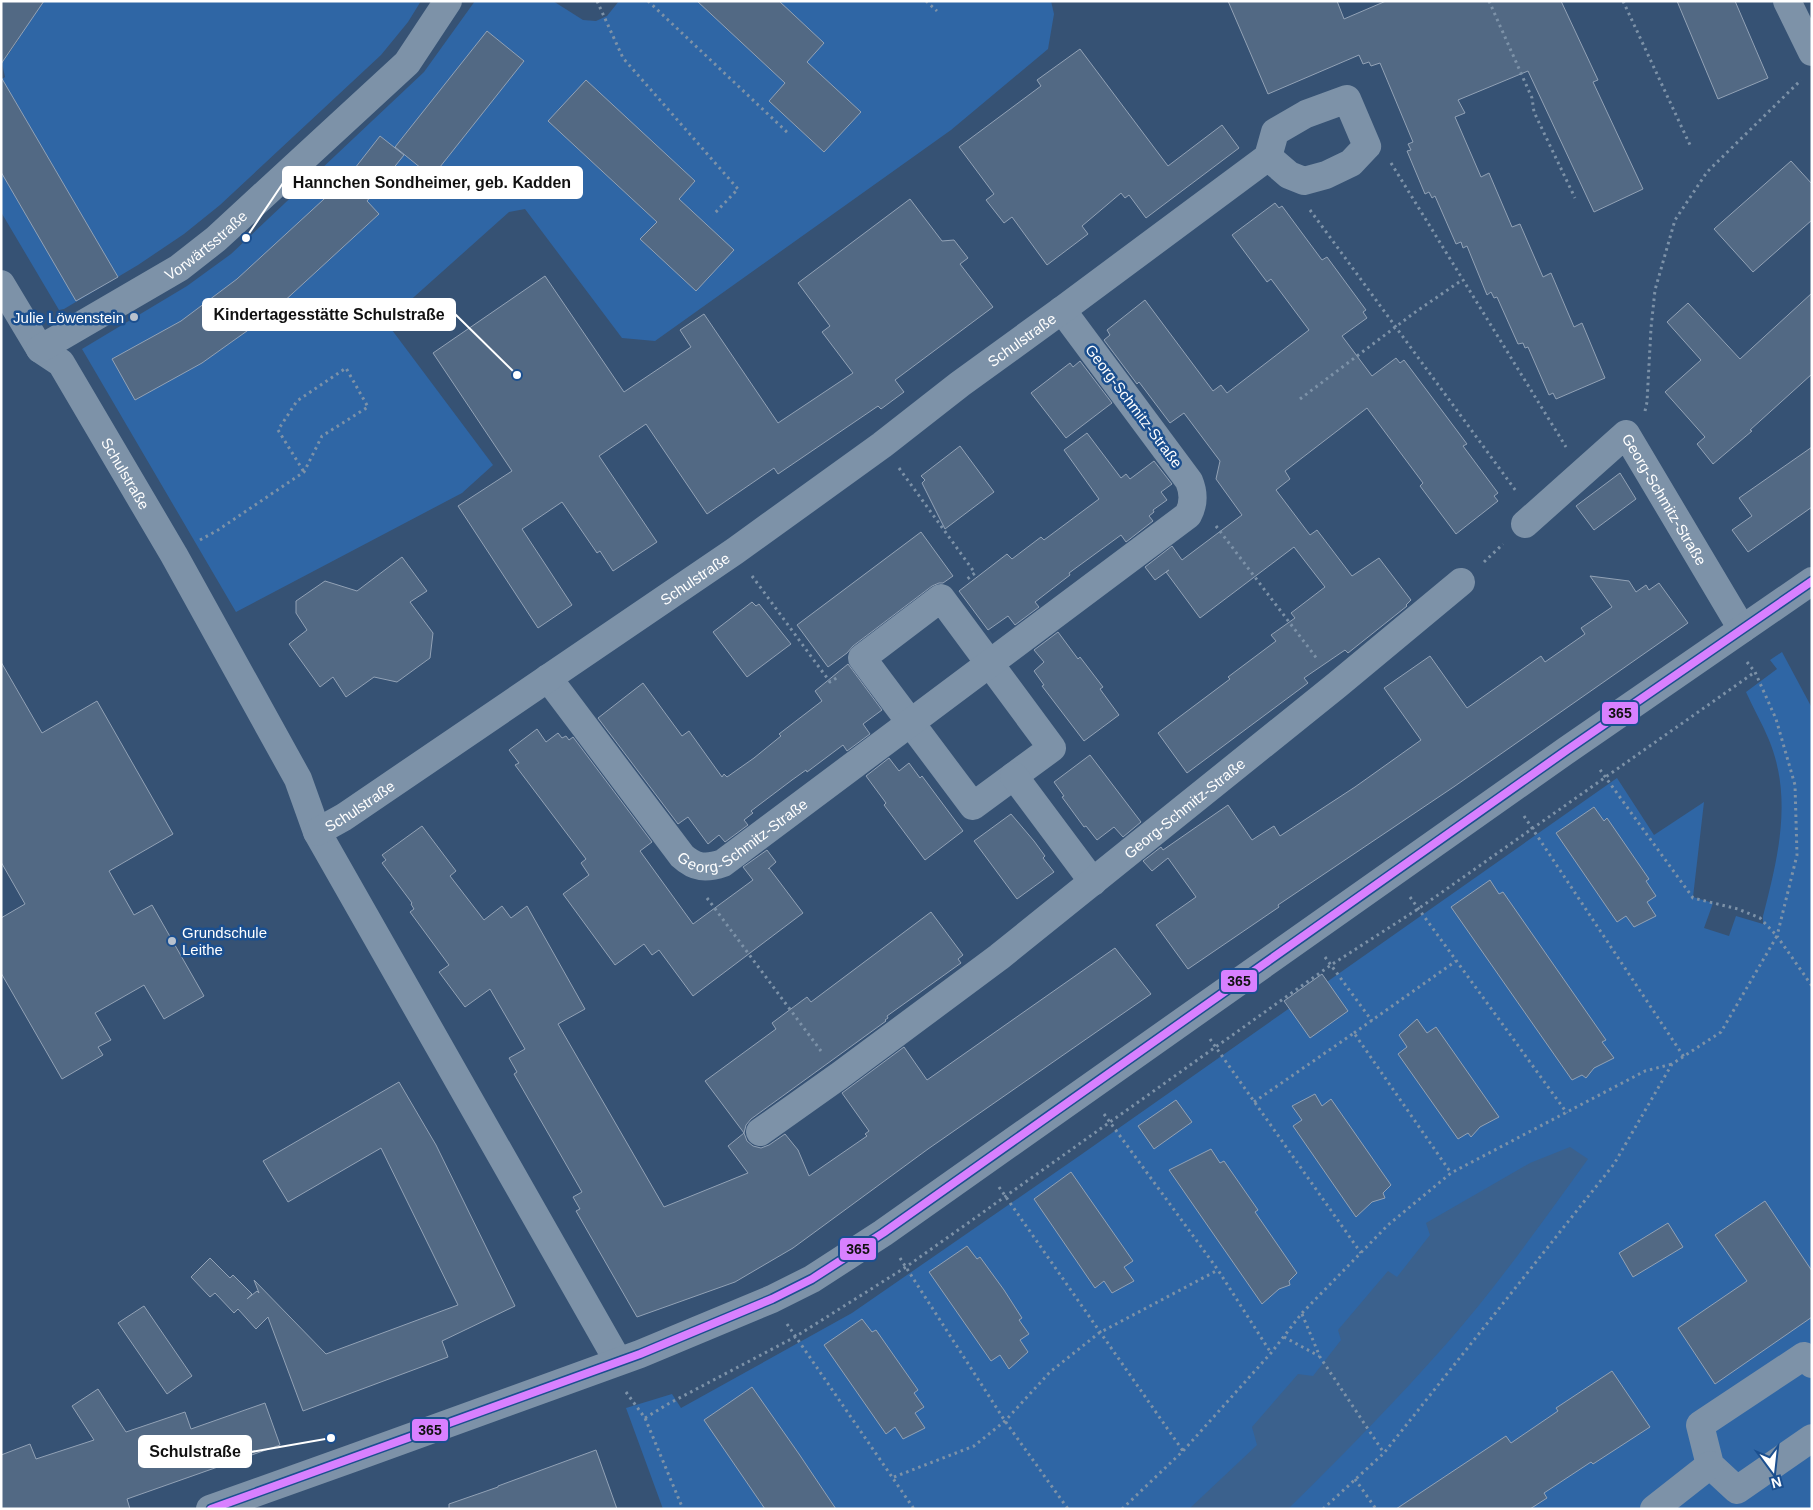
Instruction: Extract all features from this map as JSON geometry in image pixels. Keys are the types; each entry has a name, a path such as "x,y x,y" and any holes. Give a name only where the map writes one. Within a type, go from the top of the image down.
{"street":[{"name":"Vorwärtsstraße","path":"40,349 178,268 216,239 407,63 448,1"},
{"path":"1787,1 1808,64"},
{"path":"1062,310 1268,157 1276,132 1306,114 1348,99 1367,146 1350,162 1326,175 1304,181 1289,174 1268,157"},
{"name":"Schulstraße","path":"1,284 40,349 61,363 174,555 298,779 318,832 612,1363"},
{"name":"Schulstraße","path":"318,832 344,817 735,552 1062,310"},
{"name":"Georg-Schmitz-Straße","path":"548,678 682,856 688,862 698,867 712,867 723,863 1188,515 1192,507 1193,491 1189,481 1062,310"},
{"name":"Georg-Schmitz-Straße","path":"1530,520 1626,434 1736,633"},
{"path":"210,1509 612,1363 772,1299 812,1280 883,1233 1578,742 1812,581"},
{"name":"Georg-Schmitz-Straße","path":"760,1132 999,957 1337,685 1461,582"},
{"path":"941,598 991,663 1052,748 973,806 862,658 941,598"},
{"path":"1014,776 1093,882"},
{"path":"1812,1364 1804,1356 1700,1424 1710,1466 1737,1490 1812,1438"},
{"path":"1654,1509 1710,1466"}],"path":[{"path":"597,1 623,58 738,189 713,215"},
{"path":"648,1 789,134"},
{"path":"926,1 937,11"},
{"path":"1489,1 1532,98 1534,112 1575,198"},
{"path":"1623,1 1690,145"},
{"path":"1626,434 1644,416 1647,402 1655,290 1676,220 1708,172 1808,64"},
{"path":"1367,146 1385,154 1582,473"},
{"path":"1304,181 1305,204 1530,520 1461,582"},
{"path":"1300,399 1414,313 1462,280"},
{"path":"218,530 304,472 322,436 368,407 346,368 297,401 278,430 304,472"},
{"path":"882,445 975,573 941,598"},
{"path":"1192,507 1212,521 1337,685"},
{"path":"735,552 830,682 862,658"},
{"path":"1122,1509 1182,1451 1271,1354 1302,1313 1388,1225 1451,1173 1645,1071 1672,1064 1721,1032 1777,936 1797,855 1795,785 1776,719 1736,633"},
{"path":"645,1418 795,1337 906,1266 1331,965 1418,909 1755,672"},
{"path":"1578,742 1693,898 1738,909 1760,918 1777,936 1812,986"},
{"path":"1508,792 1684,1057"},
{"path":"698,867 700,888 839,1076"},
{"path":"1393,873 1567,1113"},
{"path":"1307,934 1372,1021"},
{"path":"1254,1102 1456,961"},
{"path":"1193,1014 1361,1253"},
{"path":"1354,1034 1451,1173"},
{"path":"1323,1509 1384,1453 1614,1164 1672,1064"},
{"path":"1088,1089 1109,1122 1218,1270 1271,1354"},
{"path":"982,1163 1182,1451"},
{"path":"883,1233 1005,1421 1068,1509"},
{"path":"894,1477 974,1446 1005,1421 1050,1372 1099,1333 1218,1270"},
{"path":"772,1299 795,1337 894,1477 914,1509"},
{"path":"1302,1313 1320,1357 1384,1453"},
{"path":"1284,1336 1320,1357"},
{"path":"612,1363 645,1418 684,1509"},
{"path":"1355,1480 1376,1509"}],"shaded area":[{"path":"1,1 421,1 408,22 381,55 220,205 184,234 138,265 64,309 59,310 1,212 1,80 5,77 2,63 19,39 1,26"},
{"path":"475,1 553,1 583,20 596,21 607,16 619,1 1051,1 1054,14 1048,49 951,130 655,341 622,338 525,209 509,212 386,322 493,465 462,493 236,612 82,349 187,286 231,254 424,72"},
{"path":"1782,652 1812,708 1812,1509 663,1509 626,1408 672,1394 681,1408 852,1313 1082,1154 1617,778 1654,835 1704,802 1693,897 1713,903 1704,928 1729,936 1736,916 1763,924 1763,916 1778,850 1782,806 1776,762 1769,740 1746,692 1777,669 1770,660"},
{"path":"1570,1147 1588,1159 1467,1320 1409,1385 1288,1509 1189,1509 1257,1445 1252,1427 1298,1374 1313,1376 1341,1340 1338,1330 1388,1271 1397,1277 1430,1235 1426,1223 1530,1163"}],"building":[{"path":"1,1 44,1 1,64"},
{"path":"697,1 779,1 824,43 807,62 861,112 824,152 769,101 785,83"},
{"path":"1228,1 1337,1 1344,19 1386,1 1561,1 1598,80 1593,82 1643,189 1594,212 1528,71 1458,100 1465,113 1455,117 1481,177 1489,173 1512,227 1520,224 1543,277 1551,273 1574,327 1582,323 1605,378 1556,399 1553,393 1549,395 1528,347 1525,348 1523,343 1518,344 1497,297 1494,298 1491,292 1487,295 1467,246 1463,248 1461,242 1456,244 1435,196 1432,198 1429,192 1425,194 1407,151 1411,150 1408,144 1413,142 1380,63 1371,66 1369,62 1363,64 1359,55 1268,94"},
{"path":"1677,1 1735,1 1768,78 1718,99"},
{"path":"487,31 524,61 432,177 395,147"},
{"path":"1080,49 1168,166 1222,125 1239,148 1146,218 1129,195 1125,198 1121,193 1082,226 1088,234 1047,265 1012,217 1004,223 986,200 994,194 959,147 1041,86 1037,80"},
{"path":"1,77 118,277 76,301 1,172"},
{"path":"586,80 695,181 679,199 734,250 696,291 640,239 657,222 548,121"},
{"path":"380,136 404,155 367,201 379,214 268,316 202,363 135,400 112,359 181,321 237,279 348,177"},
{"path":"1791,161 1812,184 1812,220 1753,272 1714,229"},
{"path":"910,199 942,241 954,240 968,258 960,264 993,307 895,380 904,392 881,409 878,406 778,474 774,468 707,514 646,424 599,456 657,542 613,571 600,551 597,553 562,502 522,529 572,605 538,628 458,506 512,471 433,353 545,276 624,392 691,347 680,330 704,314 778,423 853,373 822,332 830,326 798,283"},
{"path":"1275,203 1279,208 1282,206 1322,260 1327,257 1366,310 1363,312 1367,318 1342,336 1372,376 1396,358 1400,363 1404,360 1467,444 1463,446 1498,493 1494,496 1498,501 1456,534 1420,486 1423,483 1367,408 1285,471 1290,479 1276,490 1310,535 1317,530 1352,576 1379,558 1411,600 1407,606 1348,653 1345,650 1304,678 1308,683 1187,773 1158,733 1230,679 1228,677 1276,641 1271,635 1295,618 1291,613 1325,587 1294,547 1200,618 1166,572 1155,580 1145,567 1172,546 1182,560 1242,515 1216,479 1220,461 1184,413 1170,423 1139,382 1137,384 1104,340 1110,335 1107,330 1145,300 1213,391 1221,385 1227,393 1309,330 1271,279 1267,282 1232,235"},
{"path":"1812,293 1812,374 1750,430 1752,431 1713,464 1697,444 1705,437 1665,392 1701,360 1667,322 1688,303 1740,359"},
{"path":"1080,361 1112,403 1066,438 1031,393 1070,363 1073,367"},
{"path":"1087,433 1121,478 1126,474 1130,479 1154,461 1172,484 1161,492 1167,500 1153,510 1154,512 1149,516 1153,521 1126,542 1121,535 1069,573 1070,575 1035,602 1039,607 1015,625 1008,616 988,630 959,591 1007,554 1012,559 1041,537 1044,540 1099,499 1064,450"},
{"path":"960,446 994,492 945,529 922,483 925,480 921,476"},
{"path":"1812,447 1812,507 1748,552 1732,530 1752,516 1739,498"},
{"path":"1620,473 1636,499 1594,530 1576,506"},
{"path":"921,532 953,576 943,583 932,586 828,667 797,625"},
{"path":"402,557 427,591 410,602 433,633 430,658 397,682 374,677 346,697 333,677 320,687 289,644 307,630 296,613 296,601 325,581 357,591"},
{"path":"1590,576 1629,581 1636,592 1646,585 1649,590 1659,583 1688,623 1188,969 1156,925 1196,897 1168,858 1152,871 1143,861 1161,847 1163,850 1228,805 1252,840 1274,826 1280,836 1355,787 1421,740 1384,688 1430,656 1467,708 1541,656 1545,662 1585,634 1581,628 1612,607"},
{"path":"752,602 756,606 759,604 791,644 747,677 713,632"},
{"path":"1058,632 1078,659 1080,657 1103,687 1100,689 1119,715 1084,741 1042,686 1044,685 1034,671 1044,662 1034,650"},
{"path":"1,662 42,733 97,701 173,834 109,871 134,915 152,905 204,996 164,1019 144,985 95,1013 111,1040 98,1047 103,1055 62,1079 1,973 1,918 25,904 1,862"},
{"path":"848,664 882,710 863,724 870,734 847,751 843,745 807,772 806,770 792,780 751,811 753,813 744,820 748,825 725,842 719,835 708,844 688,817 678,824 598,718 643,683 682,736 689,731 722,777 724,774 727,777 754,758 781,736 779,734 822,701 815,691"},
{"path":"537,729 546,742 558,733 562,738 566,736 569,740 573,737 652,842 640,851 693,924 753,880 743,867 767,850 776,862 769,868 803,913 693,996 659,950 652,955 644,944 615,965 563,894 589,875 581,863 586,859 515,765 519,763 509,750"},
{"path":"1090,755 1141,822 1123,837 1114,827 1097,840 1086,826 1084,827 1062,797 1064,796 1054,782"},
{"path":"889,758 899,771 909,763 920,778 922,776 963,831 925,860 884,805 886,803 866,776"},
{"path":"1594,807 1604,821 1607,818 1649,879 1646,881 1656,896 1647,902 1656,916 1634,927 1626,916 1617,922 1556,833"},
{"path":"1011,814 1034,841 1045,856 1043,858 1054,872 1017,899 974,841"},
{"path":"422,826 456,871 450,876 484,920 502,906 511,918 527,906 585,1009 558,1024 664,1207 748,1173 728,1146 744,1133 747,1141 753,1146 761,1148 785,1134 798,1150 809,1176 867,1136 865,1134 869,1131 842,1093 904,1047 927,1080 1115,948 1151,994 928,1149 793,1248 735,1282 637,1317 576,1211 580,1209 573,1197 582,1192 514,1074 517,1072 509,1058 525,1049 490,989 465,1007 439,972 449,965 410,912 414,909 412,903 382,863 386,860 382,855"},
{"path":"1490,880 1499,894 1503,892 1606,1040 1602,1042 1614,1058 1594,1068 1586,1078 1582,1075 1572,1080 1451,907"},
{"path":"931,912 963,955 958,959 961,963 887,1016 886,1021 751,1119 746,1125 744,1133 705,1081 776,1029 772,1023 807,997 811,1002"},
{"path":"1322,974 1348,1011 1310,1038 1284,1001"},
{"path":"1417,1019 1427,1033 1436,1027 1499,1117 1480,1127 1471,1137 1468,1133 1458,1139 1398,1054 1407,1047 1399,1035"},
{"path":"399,1082 436,1145 515,1306 442,1341 448,1357 303,1411 268,1317 256,1329 238,1309 234,1313 215,1293 210,1297 191,1277 210,1258 230,1278 233,1275 252,1294 247,1299 257,1291 259,1293 254,1280 326,1354 458,1305 381,1148 288,1202 263,1161"},
{"path":"1315,1094 1322,1106 1331,1099 1391,1185 1383,1193 1385,1198 1372,1202 1356,1217 1293,1126 1302,1120 1292,1106"},
{"path":"1176,1100 1192,1122 1154,1149 1138,1126"},
{"path":"1211,1149 1220,1163 1224,1161 1258,1210 1255,1212 1297,1273 1289,1281 1290,1285 1279,1289 1262,1304 1169,1170"},
{"path":"1071,1172 1133,1261 1124,1267 1134,1281 1112,1293 1104,1281 1095,1288 1034,1199"},
{"path":"1765,1201 1812,1271 1812,1317 1715,1384 1678,1328 1747,1281 1715,1235"},
{"path":"1668,1223 1683,1247 1633,1277 1619,1253"},
{"path":"967,1246 977,1259 980,1257 1004,1290 1022,1318 1019,1320 1029,1334 1020,1340 1028,1352 1009,1369 1000,1355 991,1361 929,1272"},
{"path":"144,1306 192,1376 167,1394 118,1323"},
{"path":"862,1319 872,1332 876,1330 918,1390 914,1393 924,1407 915,1413 925,1428 903,1439 895,1427 886,1434 824,1345"},
{"path":"1612,1371 1650,1427 1544,1493 1547,1498 1530,1509 1396,1509 1506,1436 1511,1443 1558,1411 1556,1408"},
{"path":"752,1387 836,1509 765,1509 704,1420"},
{"path":"98,1389 126,1432 185,1412 191,1429 265,1403 280,1445 127,1499 130,1509 1,1509 1,1455 30,1444 36,1459 94,1440 72,1406"},
{"path":"596,1450 617,1509 449,1509 449,1504"}],"transit line":[{"name":"365","path":"211,1509 640,1354 772,1299 812,1279 883,1233 1567,750 1812,581"}],"place":[{"name":"Hannchen Sondheimer, geb. Kadden","path":"246,238"},
{"name":"Julie Löwenstein","path":"134,317"},
{"name":"Kindertagesstätte Schulstraße","path":"517,375"},
{"name":"Grundschule Leithe","path":"172,941"},
{"name":"Schulstraße","path":"331,1438"}]}
